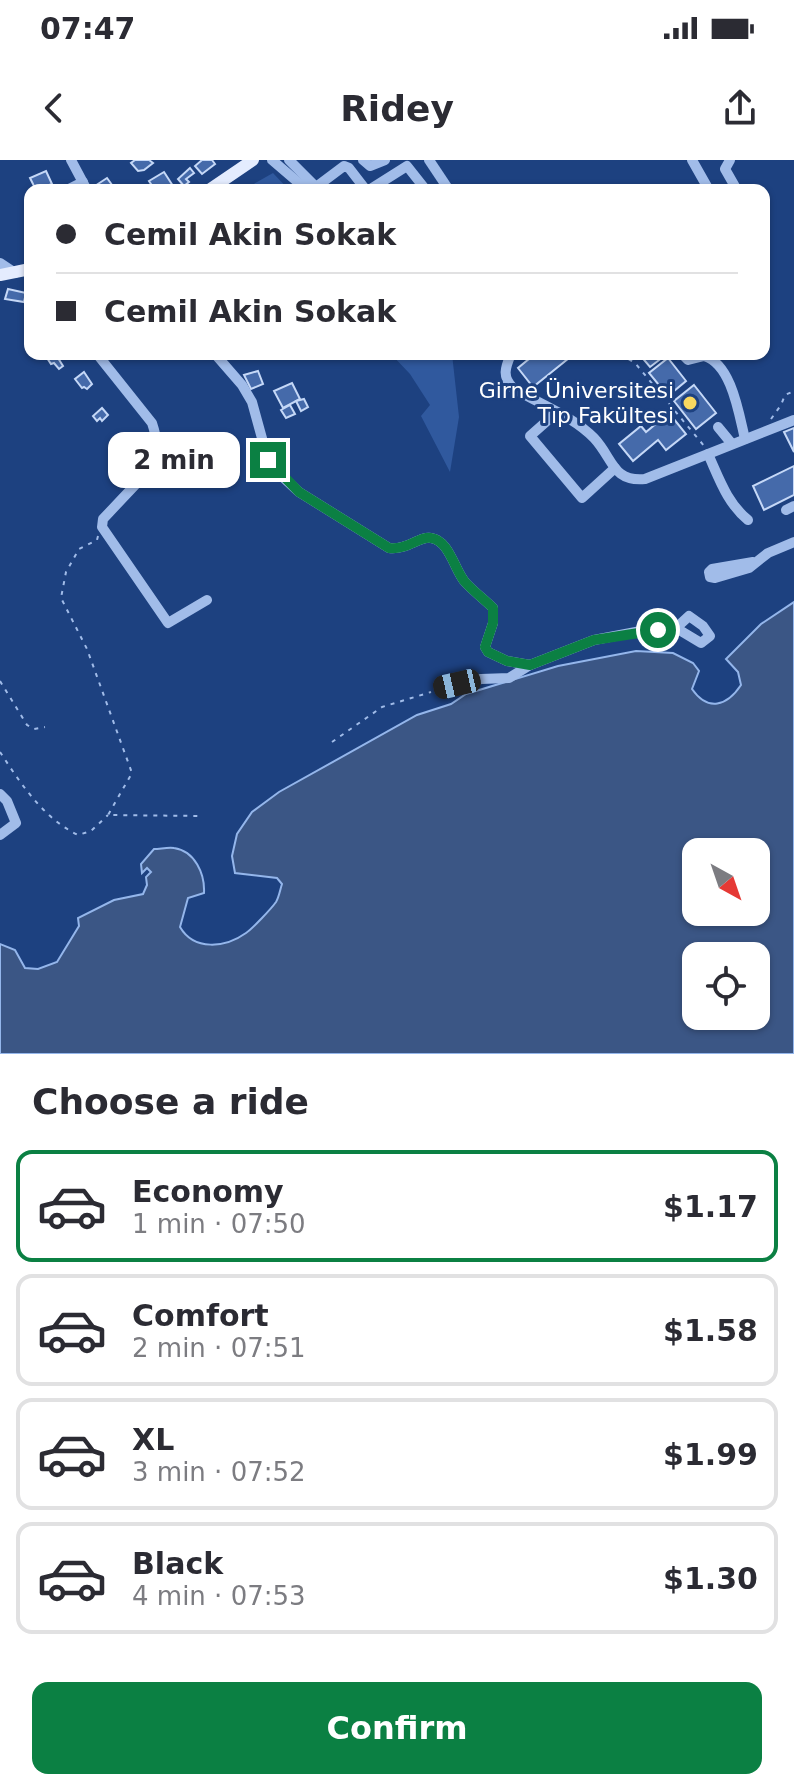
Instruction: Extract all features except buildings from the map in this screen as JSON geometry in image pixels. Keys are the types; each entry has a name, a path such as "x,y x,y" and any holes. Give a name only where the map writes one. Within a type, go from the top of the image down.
{"main road":[{"path":"218,184 253,160"},
{"path":"0,275 24,271"}],"street":[{"path":"71,160 84,184"},
{"path":"272,160 307,184"},
{"path":"289,160 310,184"},
{"path":"363,160 370,166 385,160"},
{"path":"429,160 445,184"},
{"path":"692,160 706,184"},
{"path":"730,160 725,169 734,184"},
{"path":"321,184 344,166 363,184"},
{"path":"378,184 407,166 421,184"},
{"path":"0,263 15,273"},
{"path":"102,360 152,423 157,436 157,456 153,466 103,519 102,527 168,623 207,600"},
{"path":"220,360 252,402 272,467 299,492 389,548 401,549 434,538 445,548 465,582 493,608 493,623 485,647 488,652 507,661 530,665"},
{"path":"508,360 505,368 506,381 513,388 577,423 595,439 619,474 632,480 645,479 794,420"},
{"path":"712,360 733,390 745,439"},
{"path":"556,413 530,436 582,498 615,468"},
{"path":"718,427 732,444"},
{"path":"709,454 729,500 736,511 748,520"},
{"path":"753,562 794,542"},
{"path":"439,688 481,679 509,678 530,665 594,640 676,628"},
{"path":"0,794 7,801 16,823 0,835"}],"path":[{"path":"630,360 709,454"},
{"path":"762,432 785,395 794,391"},
{"path":"0,752 24,789 61,827 78,835 91,831 108,815 132,773 87,649 61,598 66,572 79,549 97,540 102,527"},
{"path":"0,681 27,725 34,729 45,727"},
{"path":"332,742 382,707 439,688"},
{"path":"108,815 199,816"}],"shaded area":[{"path":"273,173 283,184 254,184"},
{"path":"397,360 453,360 459,417 450,472 421,416 430,405"},
{"path":"794,602 794,1054 0,1054 0,944 15,950 25,968 38,969 57,962 79,926 78,918 114,900 143,894 146,877 151,872 147,868 142,873 141,864 154,849 172,848 188,854 203,878 204,893 188,898 180,927 186,935 210,945 229,942 253,927 279,896 282,884 277,878 235,873 232,856 237,834 252,812 279,792 417,715 451,704 466,694 558,666 636,651 673,653 693,663 699,671 692,689 698,696 717,704 730,698 741,685 738,672 726,659 761,624"}],"place":[{"name":"Girne Üniversitesi Tıp Fakültesi","path":"690,403"}],"route":[{"path":"268,460 299,492 389,548 401,549 434,538 445,548 465,582 493,608 493,623 485,647 488,652 507,661 530,665 594,640 658,630"}]}
